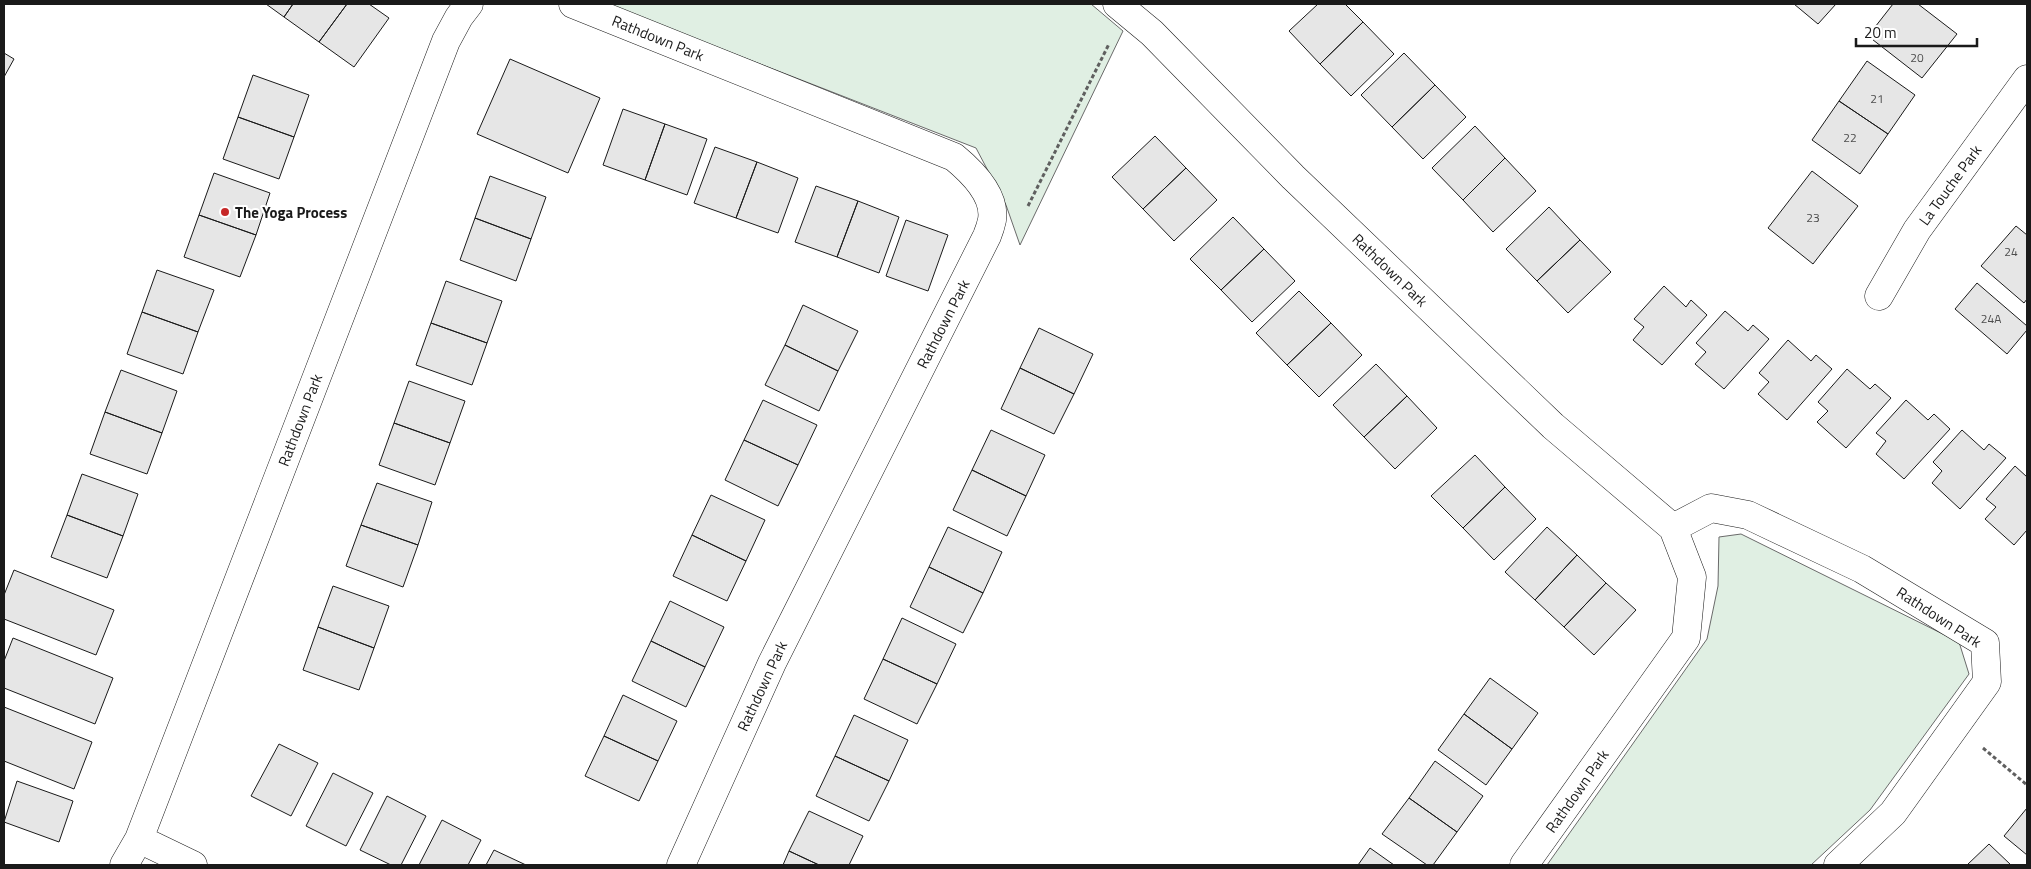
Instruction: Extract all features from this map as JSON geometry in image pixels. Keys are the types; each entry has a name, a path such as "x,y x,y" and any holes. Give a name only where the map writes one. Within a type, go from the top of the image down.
{"street":[{"name":"Rathdown Park","path":"124,865 139,839 446,41 459,17 469,4"},
{"name":"Rathdown Park","path":"573,4 954,157 969,169 980,184 989,200 992,218 987,236 772,663 681,865"},
{"name":"Rathdown Park","path":"1121,8 1152,33 1293,178 1553,426 1672,528 1692,576 1686,638 1524,865"},
{"name":"La Touche Park","path":"1879,296 1917,230 2027,79"},
{"name":"Rathdown Park","path":"1672,528 1711,508 1748,515 1862,569 1985,643 1987,682 1893,813 1838,865"},
{"path":"139,839 193,865"}],"path":[{"path":"992,218 1016,230 1121,8"},
{"path":"1956,725 2027,785"}],"green space":[{"path":"606,4 1091,4 1123,31 1020,245 1006,205 976,148"},
{"path":"1741,534 1959,642 1969,674 1870,810 1811,865 1547,865 1707,639 1718,586 1719,537"}],"building":[{"path":"266,4 293,4 284,17"},
{"path":"293,4 347,4 319,42 284,17"},
{"path":"347,4 369,4 389,18 354,67 319,42"},
{"path":"1318,4 1345,4 1363,22 1320,64 1289,31"},
{"path":"1794,4 1836,4 1818,24"},
{"path":"1893,4 1918,4 1957,34 1922,78 1868,36"},
{"path":"1363,22 1394,54 1351,96 1320,64"},
{"path":"4,53 14,59 4,77"},
{"path":"1404,53 1435,85 1392,127 1361,95"},
{"path":"510,59 600,98 568,173 477,134"},
{"path":"1867,61 1915,95 1888,134 1839,101"},
{"path":"253,75 309,95 294,137 238,117"},
{"path":"1435,85 1466,117 1423,159 1392,127"},
{"path":"1839,101 1888,134 1860,174 1812,140"},
{"path":"623,109 665,124 645,180 603,165"},
{"path":"238,117 294,137 279,179 223,159"},
{"path":"665,124 707,139 687,195 645,180"},
{"path":"1475,126 1505,158 1463,200 1432,168"},
{"path":"1155,136 1186,168 1143,209 1112,177"},
{"path":"715,147 757,162 736,218 694,203"},
{"path":"1505,158 1536,191 1493,232 1463,200"},
{"path":"757,162 798,178 778,233 736,218"},
{"path":"1186,168 1217,200 1174,241 1143,209"},
{"path":"1812,171 1858,206 1813,264 1768,228"},
{"path":"214,173 270,193 256,235 199,215"},
{"path":"490,176 546,197 531,239 475,218"},
{"path":"816,186 858,201 837,257 795,242"},
{"path":"858,201 899,217 879,273 837,257"},
{"path":"1549,207 1580,240 1537,281 1506,249"},
{"path":"199,215 256,235 240,277 184,257"},
{"path":"1233,217 1264,249 1221,290 1190,259"},
{"path":"475,218 531,239 516,281 460,260"},
{"path":"906,220 948,235 928,291 886,276"},
{"path":"2016,226 2027,235 2027,299 2024,303 1981,266"},
{"path":"1580,240 1611,272 1568,313 1537,281"},
{"path":"1264,249 1295,281 1252,322 1221,290"},
{"path":"157,270 214,290 198,332 142,312"},
{"path":"446,281 502,301 487,343 431,323"},
{"path":"1977,283 2027,326 2027,330 2007,354 1955,309"},
{"path":"1664,286 1686,307 1691,300 1707,315 1662,365 1633,340 1644,327 1634,319"},
{"path":"1299,291 1331,323 1287,365 1256,333"},
{"path":"803,305 858,331 838,371 785,345"},
{"path":"1725,311 1748,331 1753,325 1769,339 1724,389 1695,364 1706,352 1696,343"},
{"path":"142,312 198,332 183,374 127,354"},
{"path":"431,323 487,343 472,385 416,365"},
{"path":"1331,323 1362,355 1319,397 1287,365"},
{"path":"1039,328 1093,354 1074,394 1020,368"},
{"path":"1788,340 1811,361 1816,355 1832,369 1787,420 1758,394 1769,382 1759,373"},
{"path":"785,345 838,371 819,411 765,385"},
{"path":"1376,364 1407,396 1364,437 1333,405"},
{"path":"1020,368 1074,394 1054,434 1001,409"},
{"path":"1847,369 1870,389 1875,384 1891,398 1846,448 1817,422 1828,411 1818,402"},
{"path":"121,370 177,391 162,433 105,412"},
{"path":"409,381 465,401 450,443 394,423"},
{"path":"1407,396 1437,428 1395,469 1364,437"},
{"path":"763,400 817,425 798,465 744,440"},
{"path":"1906,400 1928,420 1934,414 1950,429 1904,479 1876,454 1886,441 1876,433"},
{"path":"105,412 162,433 147,474 90,454"},
{"path":"394,423 450,443 435,485 379,465"},
{"path":"991,430 1045,455 1026,496 972,470"},
{"path":"1962,430 1984,450 1989,444 2006,458 1960,509 1932,483 1942,471 1933,462"},
{"path":"744,440 798,465 778,506 725,480"},
{"path":"1475,455 1505,487 1463,528 1431,496"},
{"path":"2015,466 2027,477 2027,530 2014,545 1985,519 1996,507 1986,499"},
{"path":"972,470 1026,496 1007,536 953,510"},
{"path":"82,474 138,494 123,536 67,515"},
{"path":"377,483 432,502 418,545 361,525"},
{"path":"1505,487 1536,519 1494,560 1463,528"},
{"path":"711,495 765,520 746,561 692,535"},
{"path":"67,515 123,536 107,578 51,557"},
{"path":"361,525 418,545 403,587 346,566"},
{"path":"948,527 1002,552 983,593 929,567"},
{"path":"1547,527 1577,555 1535,600 1505,572"},
{"path":"692,535 746,561 727,601 673,576"},
{"path":"1577,555 1606,583 1564,627 1535,600"},
{"path":"929,567 983,593 963,633 910,607"},
{"path":"14,570 114,610 96,655 4,619 4,595"},
{"path":"1606,583 1636,610 1594,655 1564,627"},
{"path":"333,586 389,606 374,648 318,627"},
{"path":"670,601 724,627 705,667 651,641"},
{"path":"902,618 956,644 937,684 883,659"},
{"path":"318,627 374,648 359,690 303,670"},
{"path":"13,638 113,678 95,724 4,688 4,661"},
{"path":"651,641 705,667 686,707 632,681"},
{"path":"883,659 937,684 917,724 864,699"},
{"path":"1490,678 1538,713 1512,749 1464,714"},
{"path":"623,695 677,721 658,761 604,736"},
{"path":"4,707 92,742 74,789 4,761"},
{"path":"1464,714 1512,749 1486,785 1438,750"},
{"path":"854,715 908,740 889,781 835,756"},
{"path":"604,736 658,761 639,801 585,776"},
{"path":"279,744 318,763 291,816 251,796"},
{"path":"835,756 889,781 869,821 816,796"},
{"path":"1435,761 1483,796 1457,832 1409,798"},
{"path":"333,773 373,793 346,846 306,826"},
{"path":"17,781 73,801 59,842 4,822"},
{"path":"387,796 426,816 401,865 391,865 360,850"},
{"path":"1409,798 1457,832 1433,865 1427,865 1382,834"},
{"path":"2027,808 2027,855 2004,836"},
{"path":"809,811 863,836 849,865 819,865 789,851"},
{"path":"442,820 481,840 468,865 419,865"},
{"path":"1989,844 2011,865 1967,865"},
{"path":"1370,848 1394,865 1358,865"},
{"path":"494,850 526,865 486,865"},
{"path":"789,851 819,865 783,865"}],"place":[{"name":"The Yoga Process","path":"225,212"}]}
